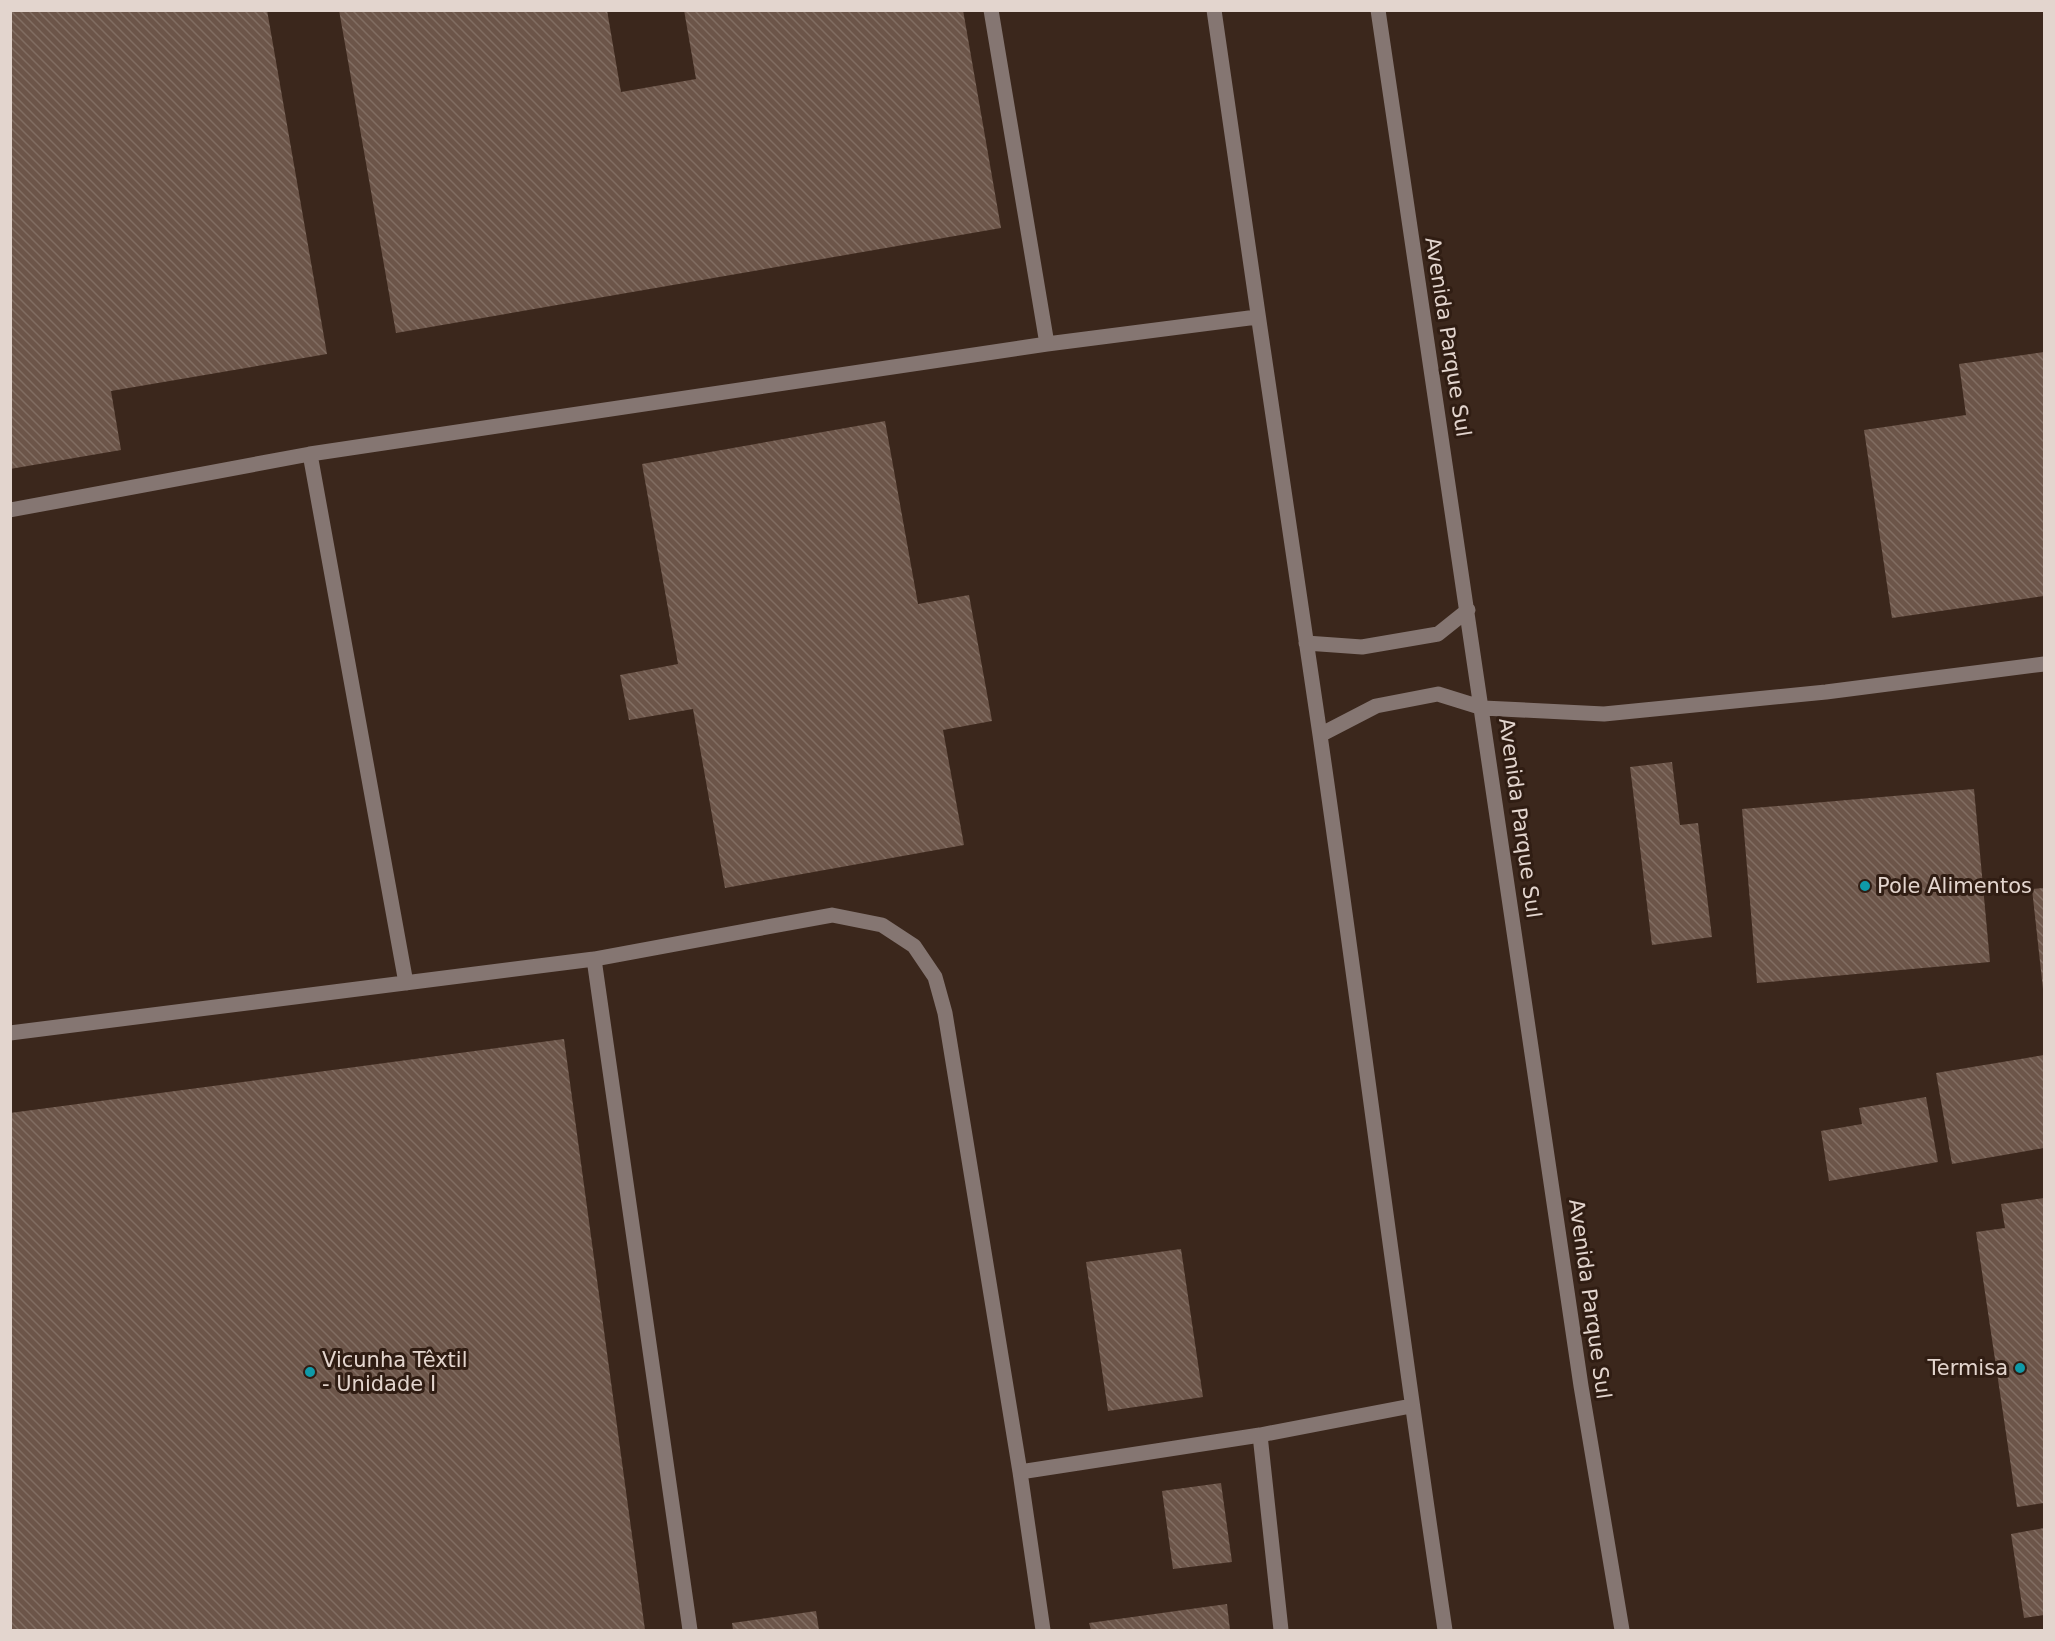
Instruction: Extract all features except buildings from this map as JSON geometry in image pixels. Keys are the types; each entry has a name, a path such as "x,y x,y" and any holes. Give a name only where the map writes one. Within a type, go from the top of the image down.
{"street":[{"path":"991,10 1047,344"},
{"path":"1214,10 1257,317 1320,735 1411,1406 1445,1630"},
{"name":"Avenida Parque Sul","path":"1378,10 1483,708 1581,1386 1622,1630"},
{"path":"10,510 310,454 1047,344 1257,317"},
{"path":"310,454 406,983"},
{"path":"1306,643 1362,647 1438,634 1468,610"},
{"path":"1320,735 1376,706 1438,694 1483,708 1604,714 1826,692 2044,664"},
{"path":"10,1033 594,959 832,915 882,925 914,945 935,977 945,1013 1020,1472 1043,1630"},
{"path":"594,959 690,1630"},
{"path":"1020,1472 1260,1435 1411,1406"},
{"path":"1260,1435 1281,1630"}],"place":[{"name":"Pole Alimentos","path":"1865,886"},
{"name":"Termisa","path":"2020,1368"},
{"name":"Vicunha Têxtil - Unidade I","path":"310,1372"}]}
